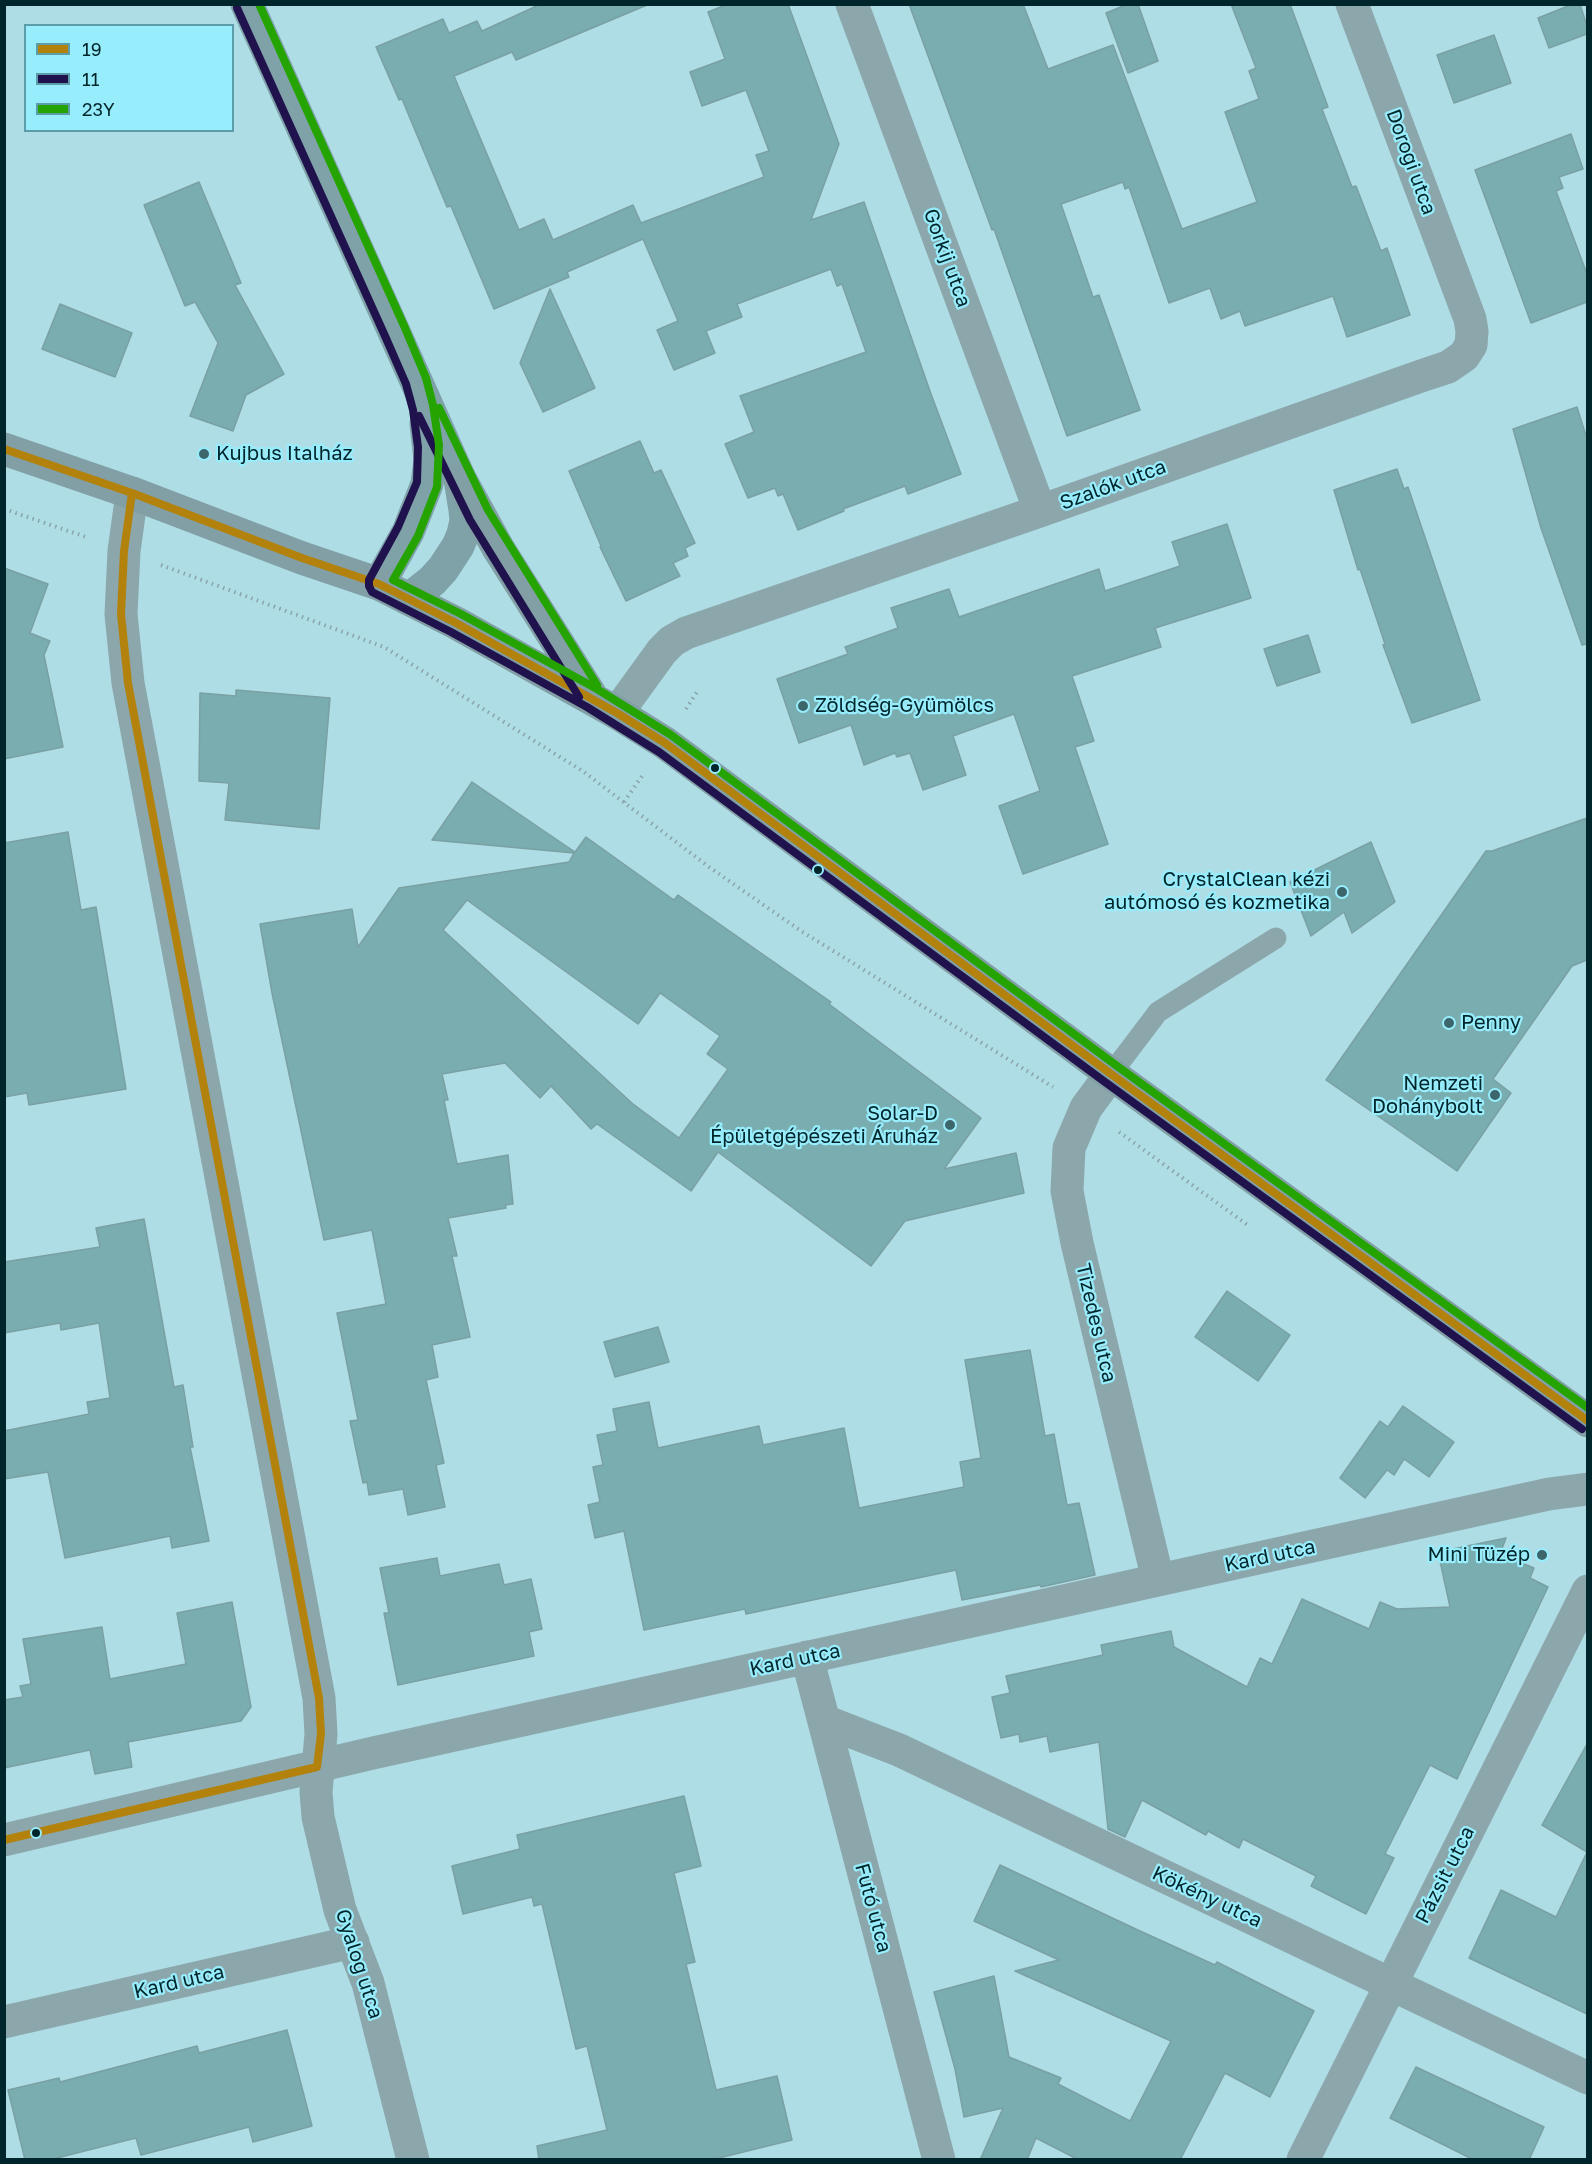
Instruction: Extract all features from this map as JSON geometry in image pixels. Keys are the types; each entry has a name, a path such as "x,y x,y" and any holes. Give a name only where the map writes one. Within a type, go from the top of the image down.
{"main road":[{"path":"247,4 460,479 504,558 605,705"},
{"path":"379,584 408,532 427,484 429,446 416,381"},
{"path":"4,449 132,493 302,558 379,584 456,623 605,705 665,742 1111,1074 1587,1421"},
{"path":"409,599 432,581 458,546 466,521 460,479"}],"street":[{"name":"Gorkij utca","path":"852,4 1040,511"},
{"name":"Dorogi utca","path":"1352,4 1470,319"},
{"name":"Szalók utca","path":"605,705 672,641 686,633 1040,511 1448,366 1464,356 1471,345 1470,319"},
{"name":"Gyalog utca","path":"132,493 124,551 122,614 128,682 319,1698 321,1724 316,1792 318,1818 340,1910 368,1983 413,2160"},
{"name":"Tizedes utca","path":"1111,1074 1086,1108 1069,1148 1067,1191 1158,1580"},
{"name":"Kard utca","path":"4,1840 373,1753 1549,1494 1587,1489"},
{"name":"Pázsit utca","path":"1303,2160 1587,1591"},
{"name":"Futó utca","path":"807,1657 939,2160"},
{"name":"Kökény utca","path":"824,1721 899,1750 1587,2078"},
{"name":"Kard utca","path":"4,2022 353,1942"}],"lane":[{"path":"1111,1074 1158,1012 1276,938"}],"path":[{"path":"4,508 384,647 584,772 801,931 1086,1108 1250,1227"}],"building":[{"path":"541,4 647,5 516,60 512,52 454,76 519,230 544,219 553,240 633,205 641,223 764,177 756,155 769,151 746,90 702,106 690,72 725,59 708,12 728,4 788,4 839,144 811,220 864,202 961,474 908,494 905,486 843,509 844,511 798,530 783,494 778,496 775,488 748,498 725,444 754,432 740,396 866,352 842,284 837,286 831,269 737,304 742,317 706,331 715,353 674,370 657,330 678,321 643,239 567,272 569,277 494,309 451,206 447,207 402,99 399,100 376,47 443,19 449,33 477,21 482,31"},
{"path":"909,4 1023,4 1048,69 1113,45 1182,229 1257,202 1225,112 1259,99 1249,71 1256,68 1231,4 1290,4 1328,107 1322,109 1352,187 1356,186 1381,251 1387,248 1410,315 1347,337 1333,296 1245,326 1240,311 1221,319 1210,288 1169,303 1129,187 1125,189 1123,182 1061,204 1093,297 1099,295 1140,410 1067,436 994,229 992,230"},
{"path":"1128,4 1138,4 1158,61 1128,73 1106,13"},
{"path":"1573,4 1580,4 1587,26 1587,34 1549,48 1538,18"},
{"path":"1494,35 1511,83 1454,103 1437,55"},
{"path":"1571,134 1583,169 1559,177 1563,188 1556,191 1587,274 1587,302 1531,323 1475,170"},
{"path":"199,182 241,283 235,285 284,374 246,395 233,431 190,416 218,343 195,302 185,306 144,205"},
{"path":"550,289 595,388 543,412 520,363"},
{"path":"60,304 132,333 115,377 42,349"},
{"path":"1577,407 1587,439 1587,644 1582,645 1541,528 1513,429"},
{"path":"640,441 654,473 661,470 695,543 685,548 688,556 673,563 680,576 626,601 600,547 569,471"},
{"path":"1397,469 1404,489 1408,487 1480,700 1412,723 1383,645 1385,644 1360,569 1358,570 1334,490"},
{"path":"1227,524 1251,598 1155,628 1161,647 1072,676 1094,741 1075,747 1108,844 1023,874 999,806 1040,791 1014,714 953,736 966,775 923,790 910,753 897,757 895,753 864,765 851,725 799,743 777,679 848,654 845,647 898,628 891,608 949,589 959,617 1099,569 1105,591 1180,566 1172,542"},
{"path":"4,568 48,584 30,633 50,641 44,655 63,747 4,759"},
{"path":"1308,635 1320,672 1277,686 1264,649"},
{"path":"236,690 330,698 319,829 225,820 229,783 199,781 200,693 236,696"},
{"path":"472,782 575,852 586,837 674,900 678,895 831,1002 829,1004 981,1118 944,1169 1016,1153 1024,1193 905,1221 871,1266 718,1152 691,1191 597,1124 591,1129 551,1086 540,1098 505,1063 442,1074 448,1100 444,1100 457,1164 508,1155 513,1204 505,1205 506,1208 448,1218 457,1256 452,1256 470,1337 432,1345 438,1377 426,1380 444,1463 436,1465 445,1507 408,1515 403,1489 369,1495 367,1482 363,1483 350,1421 358,1420 337,1313 386,1304 372,1230 324,1240 272,993 260,924 352,909 358,947 399,888 569,862 574,853 432,840","holes":["467,900 638,1024 660,993 720,1036 707,1054 728,1069 679,1138 633,1104 443,930"]},
{"name":"Penny","path":"1587,818 1587,960 1572,966 1493,1079 1511,1093 1457,1171 1326,1080 1486,851 1492,851"},
{"path":"68,832 81,910 96,907 126,1089 29,1105 27,1093 4,1097 4,843"},
{"name":"CrystalClean kézi autómosó és kozmetika","path":"1371,842 1395,902 1352,933 1344,912 1311,936 1290,882"},
{"path":"144,1219 174,1387 183,1385 193,1447 190,1447 209,1541 172,1548 170,1536 65,1558 48,1472 4,1479 4,1431 89,1414 87,1402 110,1398 99,1323 61,1330 60,1323 4,1333 4,1262 100,1247 96,1228"},
{"path":"1227,1291 1290,1335 1258,1381 1195,1337"},
{"path":"658,1327 669,1362 615,1377 604,1342"},
{"path":"1030,1350 1045,1436 1054,1434 1067,1505 1079,1503 1095,1575 1041,1587 1040,1585 962,1600 956,1570 746,1614 745,1609 644,1630 624,1531 595,1538 588,1505 600,1502 593,1467 603,1465 597,1435 617,1431 613,1409 649,1402 658,1448 759,1426 763,1445 844,1428 859,1508 964,1487 960,1462 981,1458 965,1360"},
{"path":"1403,1406 1454,1442 1429,1477 1404,1459 1394,1475 1387,1470 1365,1498 1340,1478 1380,1421 1388,1427"},
{"path":"1506,1538 1500,1554 1534,1568 1530,1578 1548,1587 1457,1779 1430,1765 1385,1854 1394,1858 1366,1914 1311,1886 1316,1876 1243,1839 1239,1848 1208,1831 1206,1835 1142,1800 1125,1837 1108,1829 1099,1742 1050,1752 1047,1736 1020,1742 1019,1734 1001,1738 992,1697 1010,1693 1006,1676 1103,1655 1101,1645 1171,1631 1174,1647 1247,1687 1260,1658 1272,1664 1302,1599 1369,1629 1380,1602 1397,1609 1450,1607 1438,1552"},
{"path":"437,1558 440,1576 499,1564 504,1585 531,1579 542,1629 529,1632 534,1656 398,1685 384,1613 389,1613 380,1568"},
{"path":"232,1602 251,1707 241,1721 128,1742 132,1767 95,1774 90,1750 4,1768 4,1700 23,1697 20,1686 31,1684 23,1639 102,1627 110,1679 186,1664 177,1613"},
{"path":"1587,1744 1587,1852 1542,1825"},
{"path":"684,1796 701,1866 674,1873 695,1962 686,1964 716,2090 777,2076 792,2140 711,2160 539,2160 537,2146 607,2130 587,2046 576,2049 542,1904 534,1906 532,1897 463,1914 452,1866 520,1849 517,1835"},
{"path":"1587,1852 1587,2014 1469,1958 1501,1890 1556,1917"},
{"path":"1000,1865 1215,1965 1217,1962 1314,2011 1270,2097 1225,2073 1180,2160 1079,2160 1036,2138 1027,2160 980,2160 1003,2108 964,2117 955,2069 934,1992 994,1976 1009,2057 1061,2078 1058,2084 1130,2121 1171,2041 1015,1971 1059,1960 974,1921"},
{"path":"287,2030 312,2126 253,2142 249,2127 141,2155 136,2138 49,2160 25,2160 8,2090 59,2078 60,2082 197,2046 199,2053"},
{"path":"1416,2067 1544,2127 1529,2160 1474,2160 1390,2118"}],"transit line":[{"name":"23Y","path":"259,4 405,328 426,378 433,405 439,445 437,487 418,536 393,580 461,614 597,689 671,735 1117,1066 1588,1408"},
{"name":"11","path":"237,8 385,336 406,384 413,410 418,447 417,482 398,527 369,580 372,592 451,632 587,707 659,752 1105,1082 1582,1429"},
{"name":"23Y","path":"439,408 488,510 597,685"},
{"name":"11","path":"419,416 470,520 579,697"},
{"name":"19","path":"4,449 132,493 302,558 379,584 456,623 617,713 665,743 1111,1074 1588,1421"},
{"name":"19","path":"4,1840 317,1767 321,1734 319,1698 128,683 121,614 124,551 132,493"}],"place":[{"name":"Kujbus Italház","path":"204,454"},
{"name":"Zöldség-Gyümölcs","path":"803,706"},
{"name":"CrystalClean kézi autómosó és kozmetika","path":"1342,892"},
{"name":"Penny","path":"1449,1023"},
{"name":"Nemzeti Dohánybolt","path":"1495,1095"},
{"name":"Solar-D Épületgépészeti Áruház","path":"950,1125"},
{"name":"Mini Tüzép","path":"1542,1555"}]}
